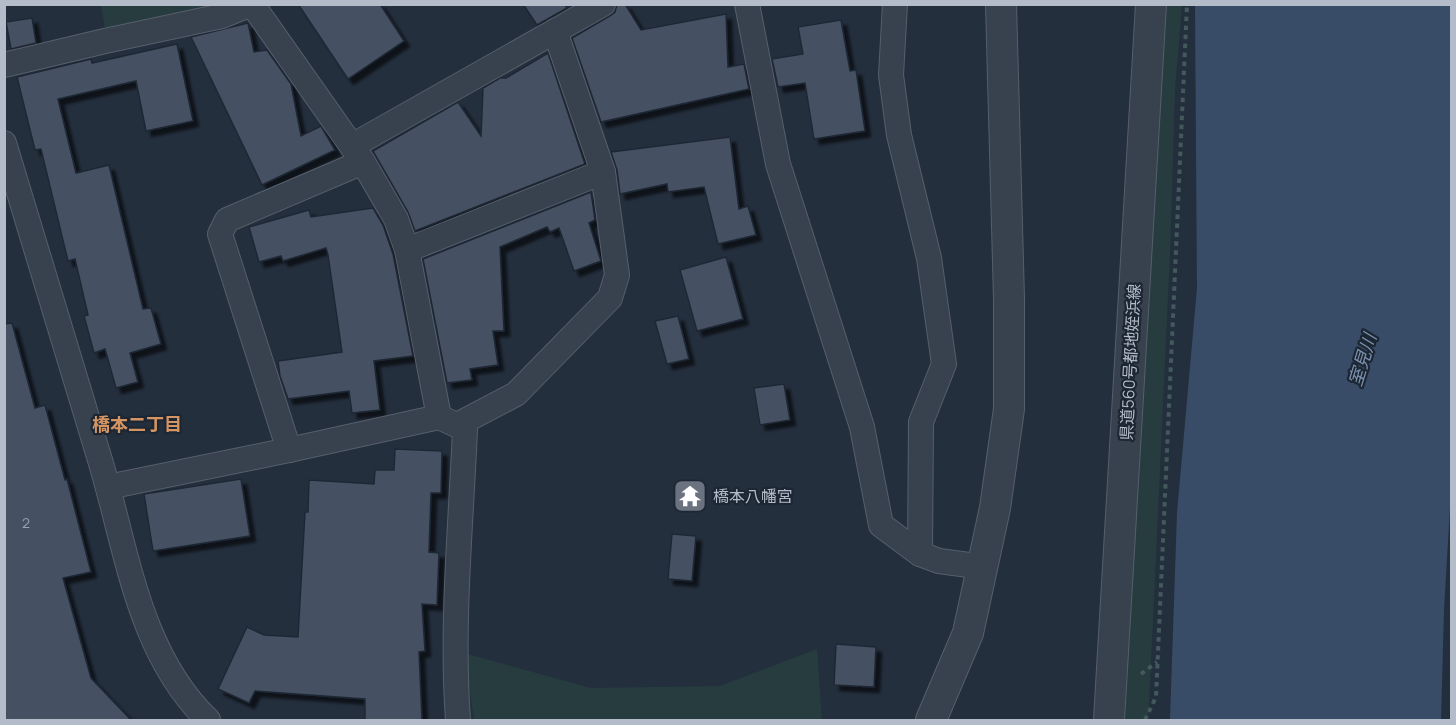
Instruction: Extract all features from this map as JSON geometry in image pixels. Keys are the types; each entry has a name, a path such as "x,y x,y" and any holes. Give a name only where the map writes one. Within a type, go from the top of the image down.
{"street":[{"path":"4,65 222,16 251,4 357,154 396,219 407,250 448,421"},
{"path":"289,450 220,234 227,220 357,154 555,31 603,4"},
{"path":"747,4 778,164 862,426 881,525 920,554 939,561 984,567"},
{"path":"895,4 891,75 899,135 929,258 944,364 921,422 920,554"},
{"path":"931,720 968,633 995,508 1009,409 1009,299 1001,4"},
{"name":"県道560号都地姪浜線","path":"1109,720 1151,4"},
{"path":"108,487 289,450 448,421 516,393 610,298 617,275 603,172 555,31"},
{"path":"4,143 108,487 141,609 154,643 172,675 194,708 208,720"},
{"path":"407,250 603,172"},
{"path":"448,421 465,429 456,635 458,720"}],"path":[{"path":"1145,720 1156,697 1186,4"}],"green space":[{"path":"101,5 228,5 106,35"},
{"path":"1162,5 1182,5 1175,89 1170,254 1150,684 1148,720 1125,720"},
{"path":"817,649 822,720 474,720 464,653 591,688 720,686"}],"water":[{"name":"室見川","path":"1195,5 1451,5 1452,474 1444,609 1441,720 1170,720 1177,513 1197,288"}],"building":[{"path":"298,4 380,4 404,41 348,79"},
{"path":"523,4 564,4 567,8 537,25"},
{"path":"617,4 625,4 641,30 726,14 728,67 744,64 749,89 601,122 572,38 610,16 615,12"},
{"path":"32,18 36,43 11,49 6,22"},
{"path":"841,20 850,71 856,70 865,131 814,139 805,83 778,87 772,59 803,54 798,27"},
{"path":"248,23 254,52 267,50 291,84 301,136 321,126 335,150 262,185 191,37"},
{"path":"177,44 193,121 146,131 136,81 58,99 76,173 109,165 143,309 151,308 161,344 130,353 138,382 116,388 105,349 94,353 84,316 88,315 75,259 68,261 41,149 35,150 17,77 91,59 92,63"},
{"path":"548,53 585,164 415,231 408,212 373,151 458,102 481,136 483,88 500,78 506,78"},
{"path":"730,137 739,209 748,206 756,235 718,244 704,187 668,192 667,184 620,194 617,170 611,152"},
{"path":"591,192 595,220 589,223 601,261 574,271 559,228 550,232 547,227 500,247 504,331 493,331 498,365 470,369 472,380 447,383 423,259"},
{"path":"373,208 383,225 393,254 413,356 374,361 380,410 352,413 349,391 288,399 280,376 278,361 342,352 328,255 326,248 283,261 281,256 259,262 249,227 309,210 311,217"},
{"path":"726,257 743,319 697,331 680,270"},
{"path":"678,316 689,359 667,364 655,321"},
{"path":"12,323 35,408 45,405 91,572 63,578 91,678 131,720 4,720 4,324"},
{"path":"784,384 790,420 760,425 754,388"},
{"path":"395,449 442,451 441,493 431,493 429,552 439,553 437,605 422,604 425,651 419,652 422,720 365,720 365,699 255,691 249,703 218,689 247,627 264,635 298,637 309,480 374,484 375,470 394,470"},
{"path":"241,479 250,536 153,551 144,494"},
{"path":"672,534 696,536 692,581 668,579"},
{"path":"836,644 876,647 874,687 834,685"}],"place":[{"name":"橋本八幡宮","path":"690,496"}],"district":[{"name":"橋本二丁目","path":"137,425"}]}
